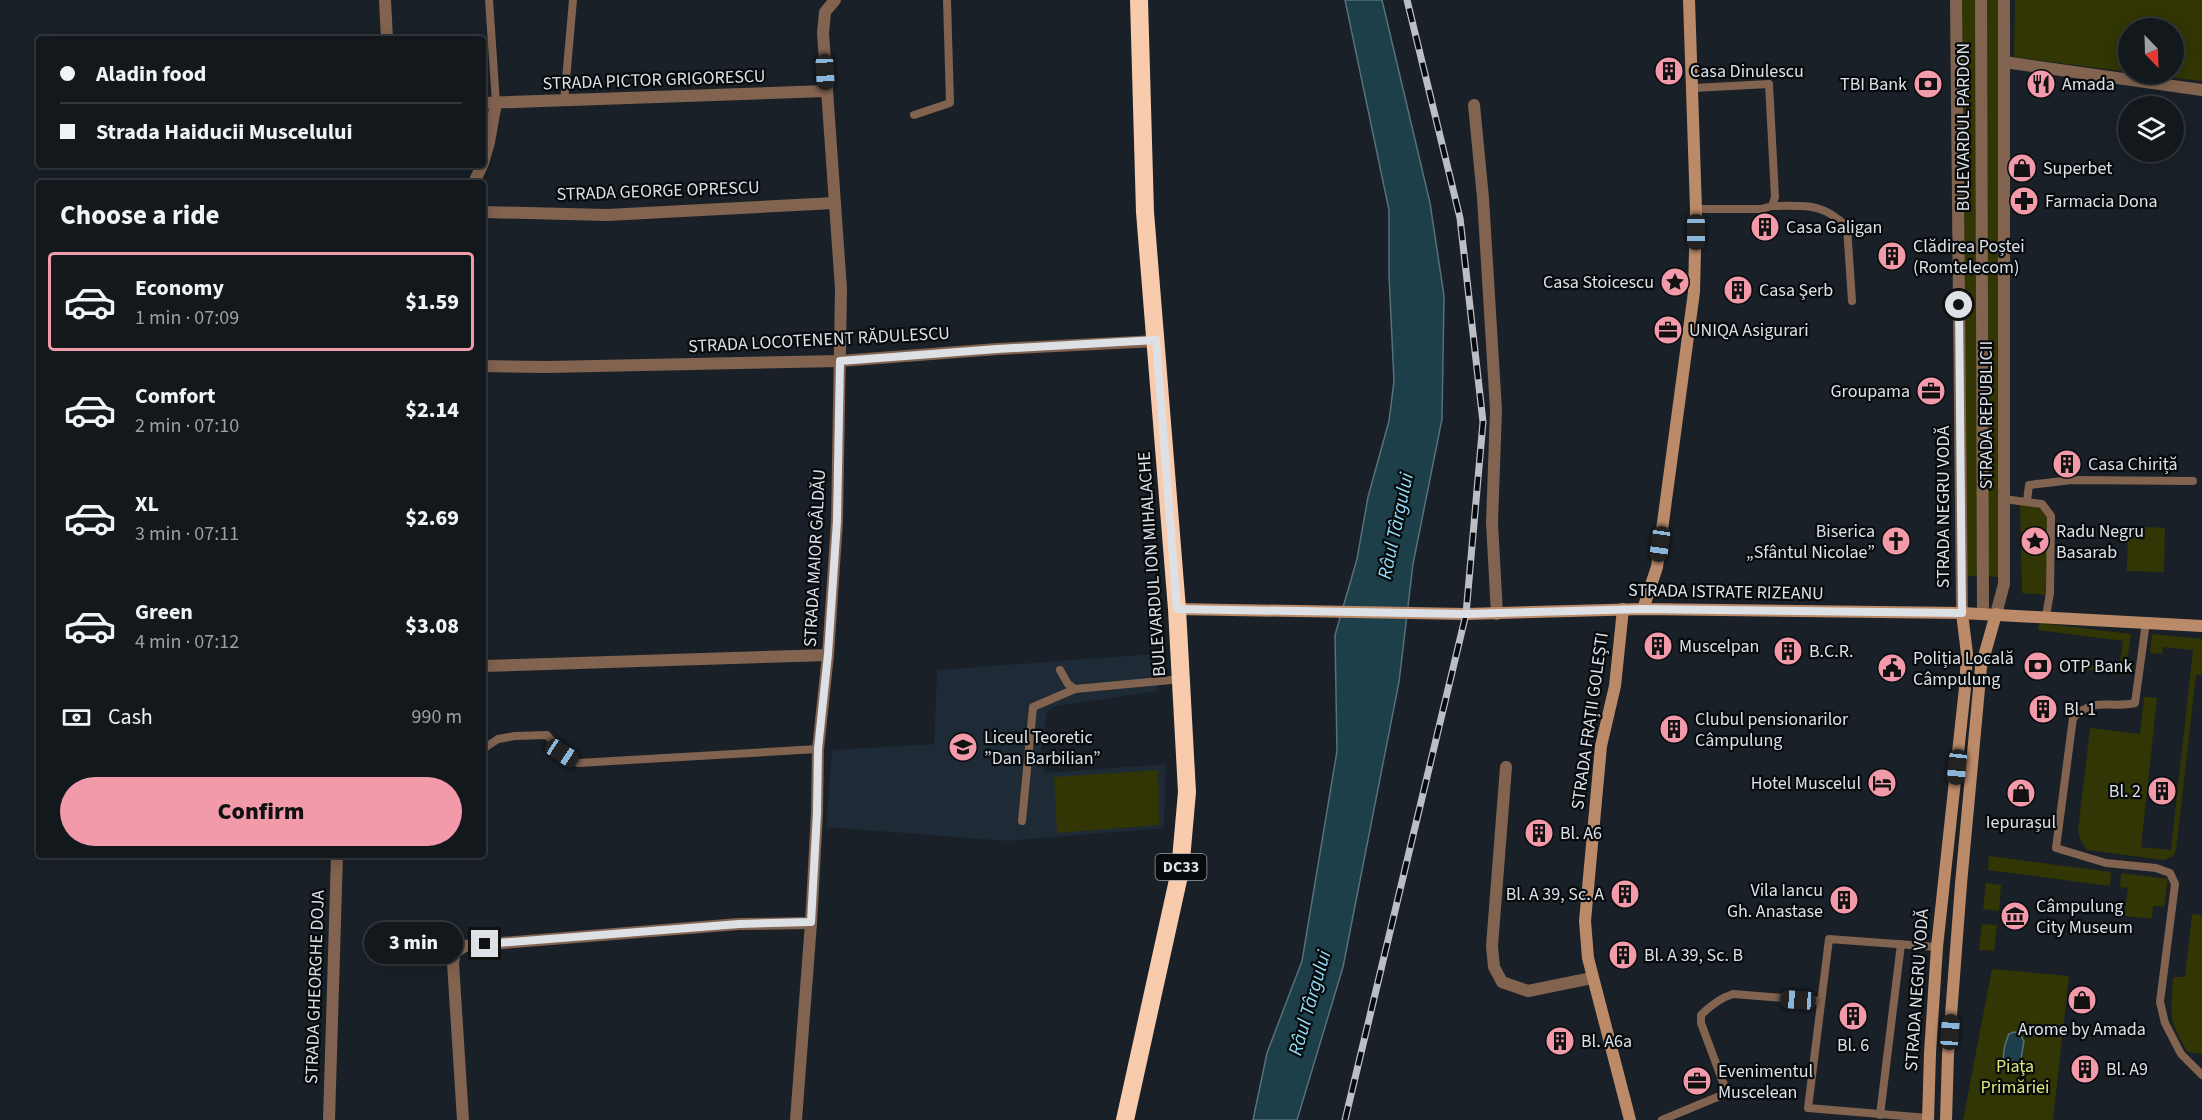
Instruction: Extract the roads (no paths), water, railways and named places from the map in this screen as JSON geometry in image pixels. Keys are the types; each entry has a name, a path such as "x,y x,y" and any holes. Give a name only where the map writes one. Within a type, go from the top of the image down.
{"highway":[{"name":"BULEVARDUL ION MIHALACHE","path":"1125,1120 1180,871 1187,792 1177,609 1145,212 1139,0"}],"street":[{"path":"385,0 387,36"},
{"name":"STRADA MAIOR GÂLDĂU","path":"796,1120 811,922 818,749 828,654 837,521 841,289 825,92 823,33 825,12 835,0"},
{"path":"1643,609 1657,567 1695,274 1696,209 1689,0"},
{"name":"STRADA NEGRU VODĂ","path":"1928,1119 1937,947 1967,654 1962,613 1956,0"},
{"name":"BULEVARDUL PARDON","path":"1981,0 1983,614"},
{"name":"STRADA REPUBLICII","path":"1996,614 2004,584 2004,0"},
{"path":"2004,62 2202,90"},
{"name":"STRADA PICTOR GRIGORESCU","path":"489,103 825,92"},
{"path":"486,153 489,142 489,103"},
{"path":"1474,105 1483,198 1496,410 1492,523 1497,614"},
{"name":"STRADA GEORGE OPRESCU","path":"486,212 607,215 834,203"},
{"name":"STRADA LOCOTENENT RĂDULESCU","path":"486,366 547,367 840,361 1156,340"},
{"name":"STRADA ISTRATE RIZEANU","path":"1177,609 1461,614 1623,609 1962,613 2202,626"},
{"name":"STRADA FRAȚII GOLEȘTI","path":"1623,609 1615,686 1601,746 1585,942 1592,978 1630,1120"},
{"name":"STRADA NEGRU VODĂ","path":"1946,1120 1948,1054 1961,884 1981,667 1996,614"},
{"path":"486,666 828,654"},
{"path":"1506,767 1492,946 1494,967 1502,982 1528,991 1592,978"},
{"name":"STRADA GHEORGHE DOJA","path":"329,1120 337,858"},
{"path":"463,1120 453,963 455,952 465,946 739,924 811,922"}],"lane":[{"path":"489,0 489,103"},
{"path":"564,102 573,0"},
{"path":"914,115 950,103 947,0"},
{"path":"1693,88 1769,84 1775,198 1772,206"},
{"path":"1696,209 1761,209 1772,206 1822,208 1834,214 1847,227 1852,301"},
{"path":"2027,501 2029,485 2068,480 2193,481"},
{"path":"2004,499 2042,504 2052,522 2050,593 2046,616"},
{"path":"2146,622 2135,703 2127,705 2091,704 2073,718 2056,848 2094,860 2156,868 2170,873 2175,884 2160,1002 2165,1023 2181,1054 2202,1075"},
{"path":"1060,670 1068,684 1075,689"},
{"path":"1022,821 1034,707 1075,689 1182,679"},
{"path":"486,747 498,739 547,735 562,753 578,763 818,749"},
{"path":"1928,1119 1808,1108 1829,939 1937,947"},
{"path":"1880,1115 1901,944"},
{"path":"1662,1120 1727,1093 1701,1023 1701,1015 1710,1005 1733,994 1820,1001"}],"water":[{"name":"Râul Târgului","path":"1345,0 1382,0 1430,203 1444,296 1442,419 1413,564 1399,682 1343,967 1297,1120 1253,1120 1267,1053 1302,961 1337,751 1335,635 1357,559 1368,497 1389,421 1394,381 1389,275 1389,210"},
{"path":"2019,1033 2024,1041 2020,1065 2014,1070 2006,1070 2003,1057 2005,1047 2009,1034"}],"railway":[{"path":"1345,1120 1466,614 1483,422 1460,218 1407,0"}],"place":[{"name":"Casa Dinulescu","path":"1669,71"},
{"name":"TBI Bank","path":"1928,84"},
{"name":"Amada","path":"2041,84"},
{"name":"Superbet","path":"2022,168"},
{"name":"Farmacia Dona","path":"2024,201"},
{"name":"Casa Galigan","path":"1765,227"},
{"name":"Clădirea Poștei (Romtelecom)","path":"1892,256"},
{"name":"Casa Stoicescu","path":"1675,282"},
{"name":"Casa Şerb","path":"1738,290"},
{"name":"UNIQA Asigurari","path":"1668,330"},
{"name":"Groupama","path":"1931,391"},
{"name":"Casa Chiriță","path":"2067,464"},
{"name":"Biserica „Sfântul Nicolae”","path":"1896,541"},
{"name":"Radu Negru Basarab","path":"2035,541"},
{"name":"Muscelpan","path":"1658,646"},
{"name":"B.C.R.","path":"1788,651"},
{"name":"OTP Bank","path":"2038,666"},
{"name":"Poliția Locală Câmpulung","path":"1892,668"},
{"name":"Bl. 1","path":"2043,709"},
{"name":"Clubul pensionarilor Câmpulung","path":"1674,729"},
{"name":"Liceul Teoretic ”Dan Barbilian”","path":"963,747"},
{"name":"Hotel Muscelul","path":"1882,783"},
{"name":"Bl. 2","path":"2162,791"},
{"name":"Iepurașul","path":"2021,793"},
{"name":"Bl. A6","path":"1539,833"},
{"name":"Bl. A 39, Sc. A","path":"1625,894"},
{"name":"Vila Iancu Gh. Anastase","path":"1844,900"},
{"name":"Câmpulung City Museum","path":"2015,916"},
{"name":"Bl. A 39, Sc. B","path":"1623,955"},
{"name":"Arome by Amada","path":"2082,1000"},
{"name":"Bl. 6","path":"1853,1016"},
{"name":"Bl. A6a","path":"1560,1041"},
{"name":"Bl. A9","path":"2085,1069"},
{"name":"Evenimentul Muscelean","path":"1697,1081"}],"park label":[{"name":"Piaţa Primăriei","path":"2015,1076"}]}
